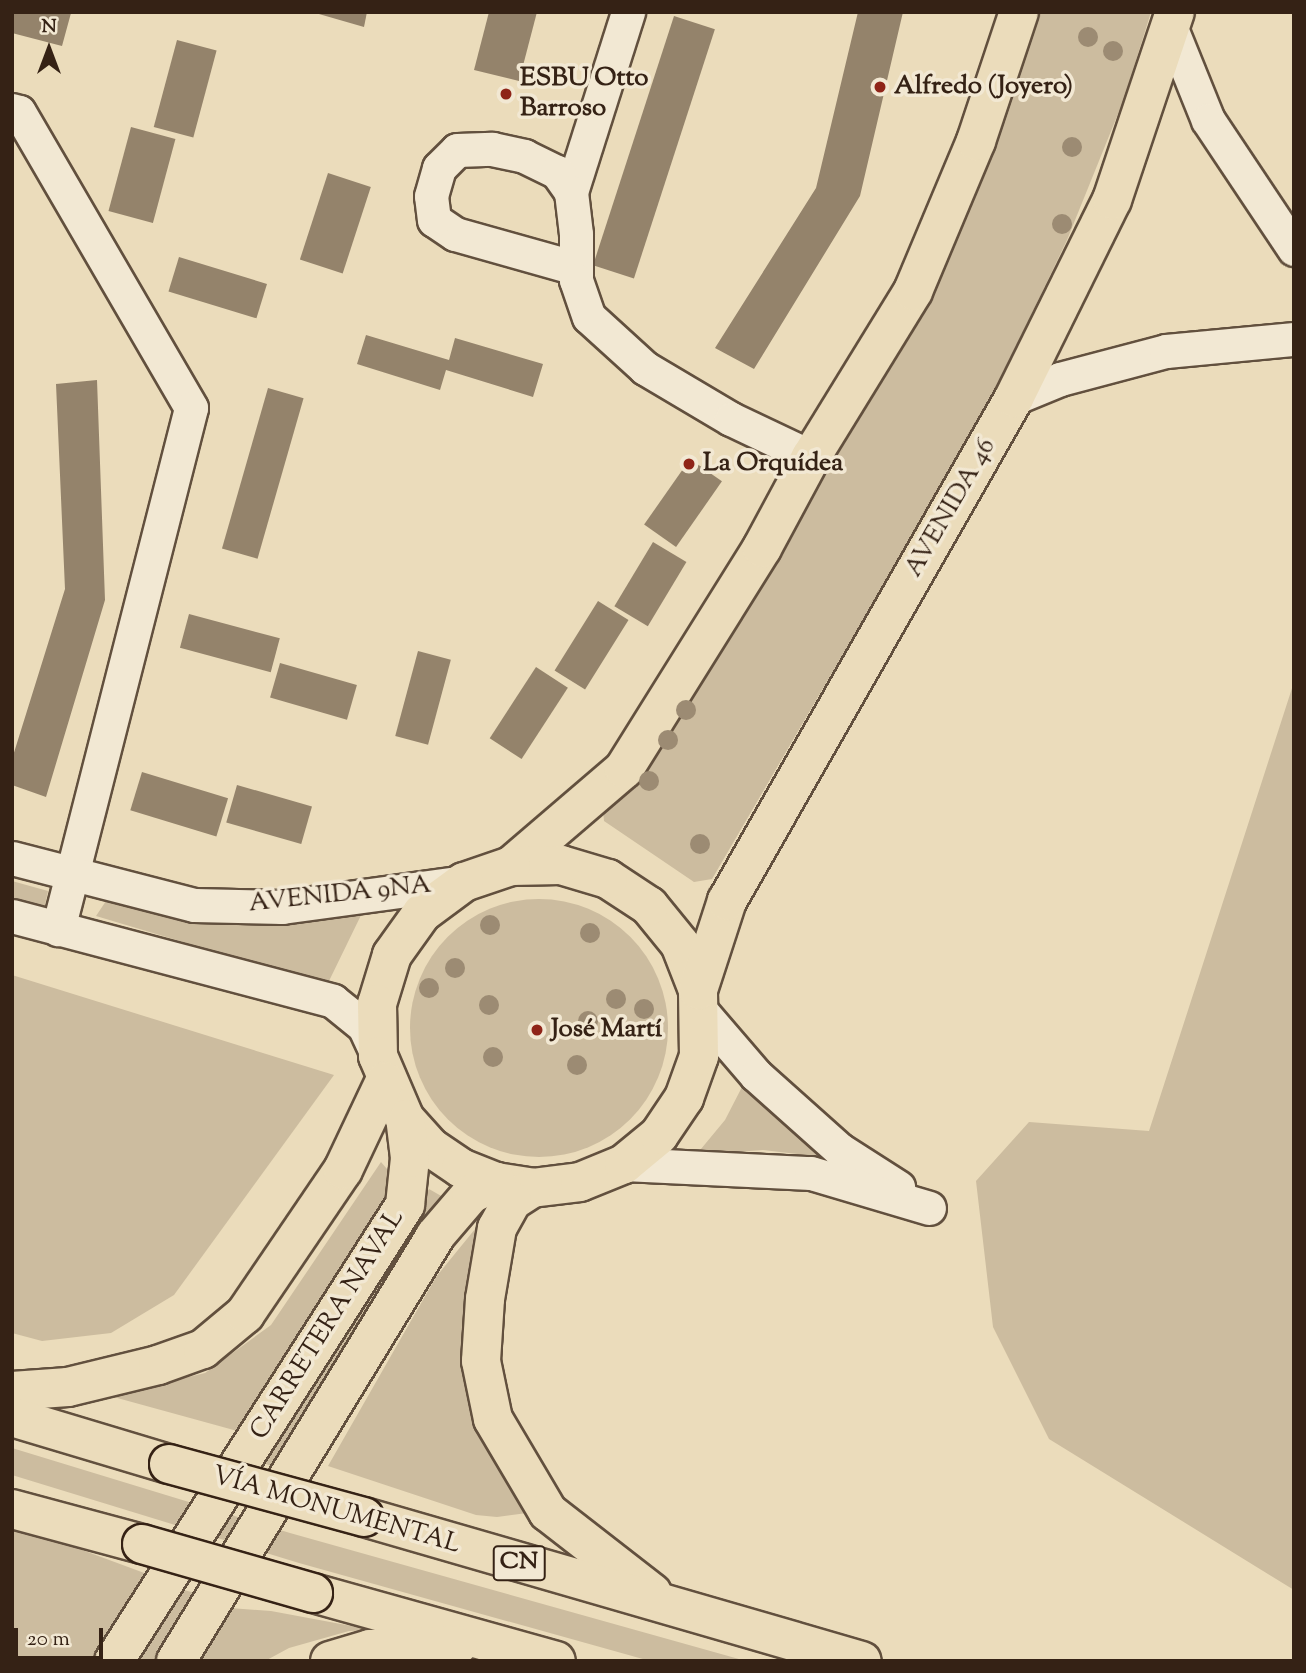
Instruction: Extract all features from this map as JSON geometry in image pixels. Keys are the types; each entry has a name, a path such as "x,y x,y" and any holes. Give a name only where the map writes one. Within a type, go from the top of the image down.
{"main road":[{"path":"511,866 624,769 762,548 811,457 913,291 976,141 1019,12"},
{"name":"AVENIDA 46","path":"699,1000 727,901 1014,398 1112,200 1172,19"},
{"path":"561,865 608,879 649,906 680,944 699,1000 699,1056 684,1098 659,1135 624,1164 580,1182 514,1185 451,1161 405,1119 382,1068 377,1004 392,955 422,912 464,882 511,866 561,865"},
{"path":"12,1391 68,1387 158,1365 203,1349 245,1314 343,1170 382,1068"},
{"name":"CARRETERA NAVAL","path":"114,1661 405,1205 410,1158 405,1119"},
{"path":"514,1185 512,1201 497,1228 485,1299 481,1361 493,1419 548,1512 674,1609"},
{"name":"CARRETERA NAVAL","path":"176,1661 435,1236 471,1194 514,1185"},
{"name":"VÍA MONUMENTAL","path":"12,1417 862,1661"},
{"path":"12,1509 556,1661"},
{"path":"330,1661 370,1649 491,1643"}],"street":[{"path":"628,12 571,192 576,268 589,317 645,368 731,419 811,457"},
{"path":"1172,19 1208,120 1259,204 1294,249"},
{"path":"12,110 19,112 191,408 75,873 58,929"},
{"path":"571,192 557,172 524,156 492,149 457,150 439,168 431,196 433,220 455,234 576,268"},
{"path":"1014,398 1060,379 1166,351 1294,339"},
{"name":"AVENIDA 9NA","path":"12,858 194,905 282,907 464,882"},
{"path":"12,916 333,1002 364,1026 382,1068"},
{"path":"624,1164 811,1173 929,1208 840,1150 756,1075 699,1000"}],"shaded area":[{"path":"1032,12 1151,12 1124,99 1067,240 988,405 712,879 694,882 604,821 603,810 791,528"},
{"path":"1294,682 1294,1590 1049,1439 993,1327 976,1181 1029,1122 1149,1131"},
{"path":"12,881 48,891 43,914 12,905"},
{"path":"110,895 208,919 277,926 365,907 329,981 321,983 96,916"},
{"path":"526,899 552,899 577,904 600,914 621,928 639,946 653,967 663,990 668,1028 663,1066 653,1089 639,1110 621,1128 600,1142 577,1152 552,1157 526,1157 501,1152 478,1142 457,1128 439,1110 425,1089 415,1066 410,1041 410,1015 415,990 425,967 439,946 457,928 478,914 501,904"},
{"path":"12,975 334,1075 174,1295 111,1333 42,1341 12,1333"},
{"path":"749,1085 765,1107 823,1157 763,1150 696,1155 725,1120 742,1087"},
{"path":"381,1162 387,1169 388,1200 241,1432 110,1396 205,1373 271,1325"},
{"path":"429,1189 443,1197 275,1468 264,1463"},
{"path":"484,1218 471,1286 527,1513 497,1517 476,1515 328,1466 436,1277"},
{"path":"12,1448 290,1533 746,1661 650,1661 299,1563 12,1475"},
{"path":"12,1524 147,1574 89,1661 12,1661"},
{"path":"180,1589 199,1594 156,1661 132,1661"},
{"path":"230,1608 271,1611 373,1630 349,1631 289,1648 265,1661 197,1661"}],"building":[{"path":"12,12 71,13 62,46 12,33"},
{"path":"312,12 367,12 364,27"},
{"path":"489,12 537,12 519,81 474,70"},
{"path":"858,12 903,12 860,196 754,369 715,348 816,188"},
{"path":"674,16 715,29 634,278 593,265"},
{"path":"177,40 217,51 193,138 154,127"},
{"path":"131,127 175,139 153,223 108,211"},
{"path":"328,173 371,187 343,273 300,260"},
{"path":"179,257 267,284 256,318 168,291"},
{"path":"366,335 449,360 455,338 543,364 533,397 446,370 440,390 357,364"},
{"path":"97,380 105,600 46,797 12,785 12,759 65,589 56,384"},
{"path":"268,388 304,398 258,559 222,549"},
{"path":"690,459 722,481 676,547 644,525"},
{"path":"653,542 686,562 648,626 614,606"},
{"path":"598,601 629,620 585,690 555,671"},
{"path":"189,614 280,638 271,672 180,648"},
{"path":"418,651 451,660 428,745 395,736"},
{"path":"280,663 357,685 347,720 270,698"},
{"path":"536,667 568,688 522,759 490,738"},
{"path":"142,772 228,798 216,837 130,810"},
{"path":"237,785 312,806 301,844 226,822"}],"place":[{"name":"Alfredo (Joyero)","path":"880,87"},
{"name":"ESBU Otto Barroso","path":"506,94"},
{"name":"La Orquídea","path":"689,464"},
{"name":"José Martí","path":"537,1030"}]}
